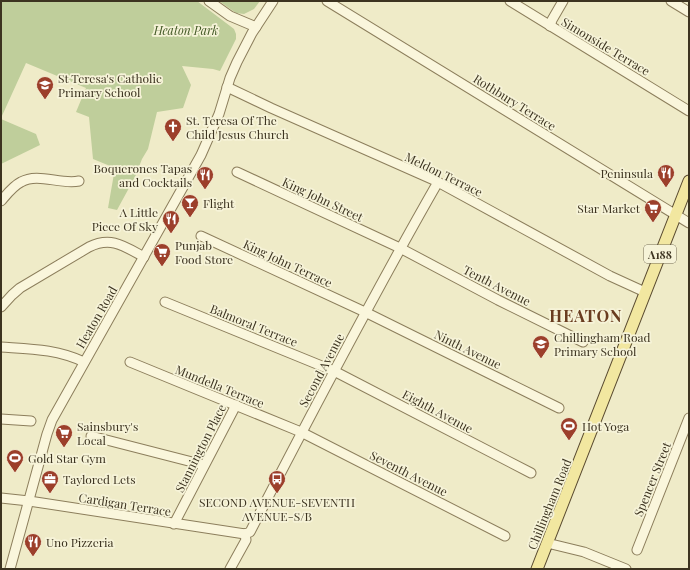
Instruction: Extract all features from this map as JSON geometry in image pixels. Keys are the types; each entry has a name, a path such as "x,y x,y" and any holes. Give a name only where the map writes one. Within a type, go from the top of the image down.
{"main road":[{"name":"Chillingham Road","path":"537,569 689,180"}],"street":[{"path":"209,1 230,16 256,27"},
{"name":"Heaton Road","path":"10,569 50,426 84,362 201,155 219,114 227,87 237,62 256,27 273,1"},
{"name":"Rothbury Terrace","path":"328,1 689,223"},
{"name":"Simonside Terrace","path":"510,1 689,111"},
{"path":"550,26 563,1"},
{"path":"671,1 689,12"},
{"name":"Meldon Terrace","path":"227,87 438,182 610,276 645,292"},
{"name":"King John Street","path":"237,172 400,248"},
{"path":"1,201 16,184 25,180 34,178 71,182 79,180"},
{"name":"Second Avenue","path":"230,569 246,540 245,534 250,532 365,312 438,182"},
{"name":"King John Terrace","path":"201,236 365,312"},
{"path":"1,307 20,288 98,243 119,243 144,257"},
{"name":"Tenth Avenue","path":"400,248 498,300 583,342"},
{"name":"Balmoral Terrace","path":"164,302 334,371"},
{"name":"Ninth Avenue","path":"365,312 559,408"},
{"path":"1,347 54,352 84,362"},
{"name":"Mundella Terrace","path":"130,362 301,432"},
{"name":"Eighth Avenue","path":"334,371 531,473"},
{"name":"Stannington Place","path":"174,524 236,405"},
{"name":"Spencer Street","path":"637,550 689,418"},
{"path":"1,419 31,421"},
{"name":"Seventh Avenue","path":"301,432 505,536"},
{"path":"91,436 204,465"},
{"name":"Cardigan Terrace","path":"1,498 245,534"},
{"path":"547,543 584,552 626,569"}],"green space":[{"name":"Heaton Park","path":"1,1 197,1 234,29 236,39 220,71 182,66 191,85 183,108 157,112 148,149 117,210 108,208 115,168 93,159 89,117 76,112 86,88 26,63 1,118"},
{"path":"219,1 260,1 254,9 244,14 236,13"},
{"path":"1,119 36,134 40,145 1,164"}],"place":[{"name":"St Teresa's Catholic Primary School","path":"45,100"},
{"name":"St. Teresa Of The Child Jesus Church","path":"173,142"},
{"name":"Peninsula","path":"666,188"},
{"name":"Boquerones Tapas and Cocktails","path":"205,190"},
{"name":"Flight","path":"190,218"},
{"name":"Star Market","path":"653,223"},
{"name":"A Little Piece Of Sky","path":"171,234"},
{"name":"Punjab Food Store","path":"162,267"},
{"name":"Chillingham Road Primary School","path":"541,359"},
{"name":"Hot Yoga","path":"569,441"},
{"name":"Sainsbury's Local","path":"64,448"},
{"name":"Gold Star Gym","path":"15,473"},
{"name":"Taylored Lets","path":"50,494"},
{"name":"SECOND AVENUE-SEVENTH AVENUE-S/B","path":"277,494"},
{"name":"Uno Pizzeria","path":"33,557"}],"district":[{"name":"HEATON","path":"586,315"}]}
